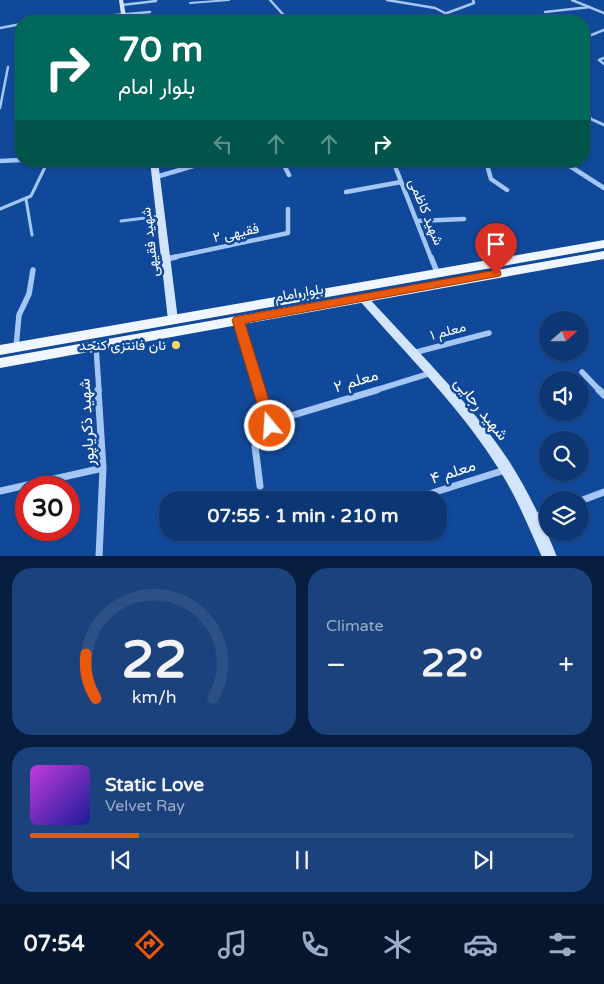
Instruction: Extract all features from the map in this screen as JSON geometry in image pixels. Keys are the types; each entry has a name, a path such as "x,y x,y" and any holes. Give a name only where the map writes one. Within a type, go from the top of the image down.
{"main road":[{"path":"121,2 124,14"},
{"name":"شهید فقیهی","path":"154,167 174,326"},
{"name":"بلوار امام","path":"0,350 174,326 238,320 361,292 437,272 604,244"},
{"name":"بلوار امام","path":"0,363 96,346 174,326 361,292 604,254"},
{"name":"شهید رجایی","path":"361,292 431,374 497,456 532,518 550,556"}],"street":[{"path":"270,0 284,15"},
{"path":"387,0 401,5 426,6 450,15"},
{"path":"447,13 468,7 474,3 474,0"},
{"path":"572,0 603,12"},
{"path":"121,2 156,1"},
{"path":"545,12 590,7"},
{"path":"113,15 150,12"},
{"path":"0,28 15,25"},
{"path":"590,37 604,30"},
{"path":"604,58 599,60 604,64"},
{"path":"591,119 604,125"},
{"path":"0,162 15,161"},
{"path":"156,177 190,167"},
{"path":"285,167 289,175"},
{"name":"شهید کاظمی","path":"395,167 437,272"},
{"path":"488,167 491,179 507,190"},
{"path":"570,167 604,188"},
{"path":"346,192 401,182"},
{"name":"فقیهی ۲","path":"166,259 288,233 288,209"},
{"path":"417,221 464,219"},
{"path":"16,347 19,315 29,294 32,270"},
{"path":"238,320 270,426 255,446 260,486"},
{"name":"معلم ۱","path":"412,353 489,333"},
{"name":"شهید ذکریاپور","path":"96,346 103,468 99,556"},
{"name":"معلم ۲","path":"290,416 431,374"},
{"path":"589,379 604,395"},
{"path":"0,491 103,468"},
{"name":"معلم ۴","path":"438,491 505,470"},
{"path":"589,498 604,492"},
{"path":"532,518 539,515"}],"lane":[{"path":"190,3 229,0"},
{"path":"0,108 8,67"},
{"path":"0,209 31,196 45,167"},
{"path":"26,199 32,235"},
{"path":"121,221 161,216"}],"place":[{"name":"نان فانتزی کنجد","path":"176,345"}],"route":[{"path":"270,426 238,320 496,274"}]}
